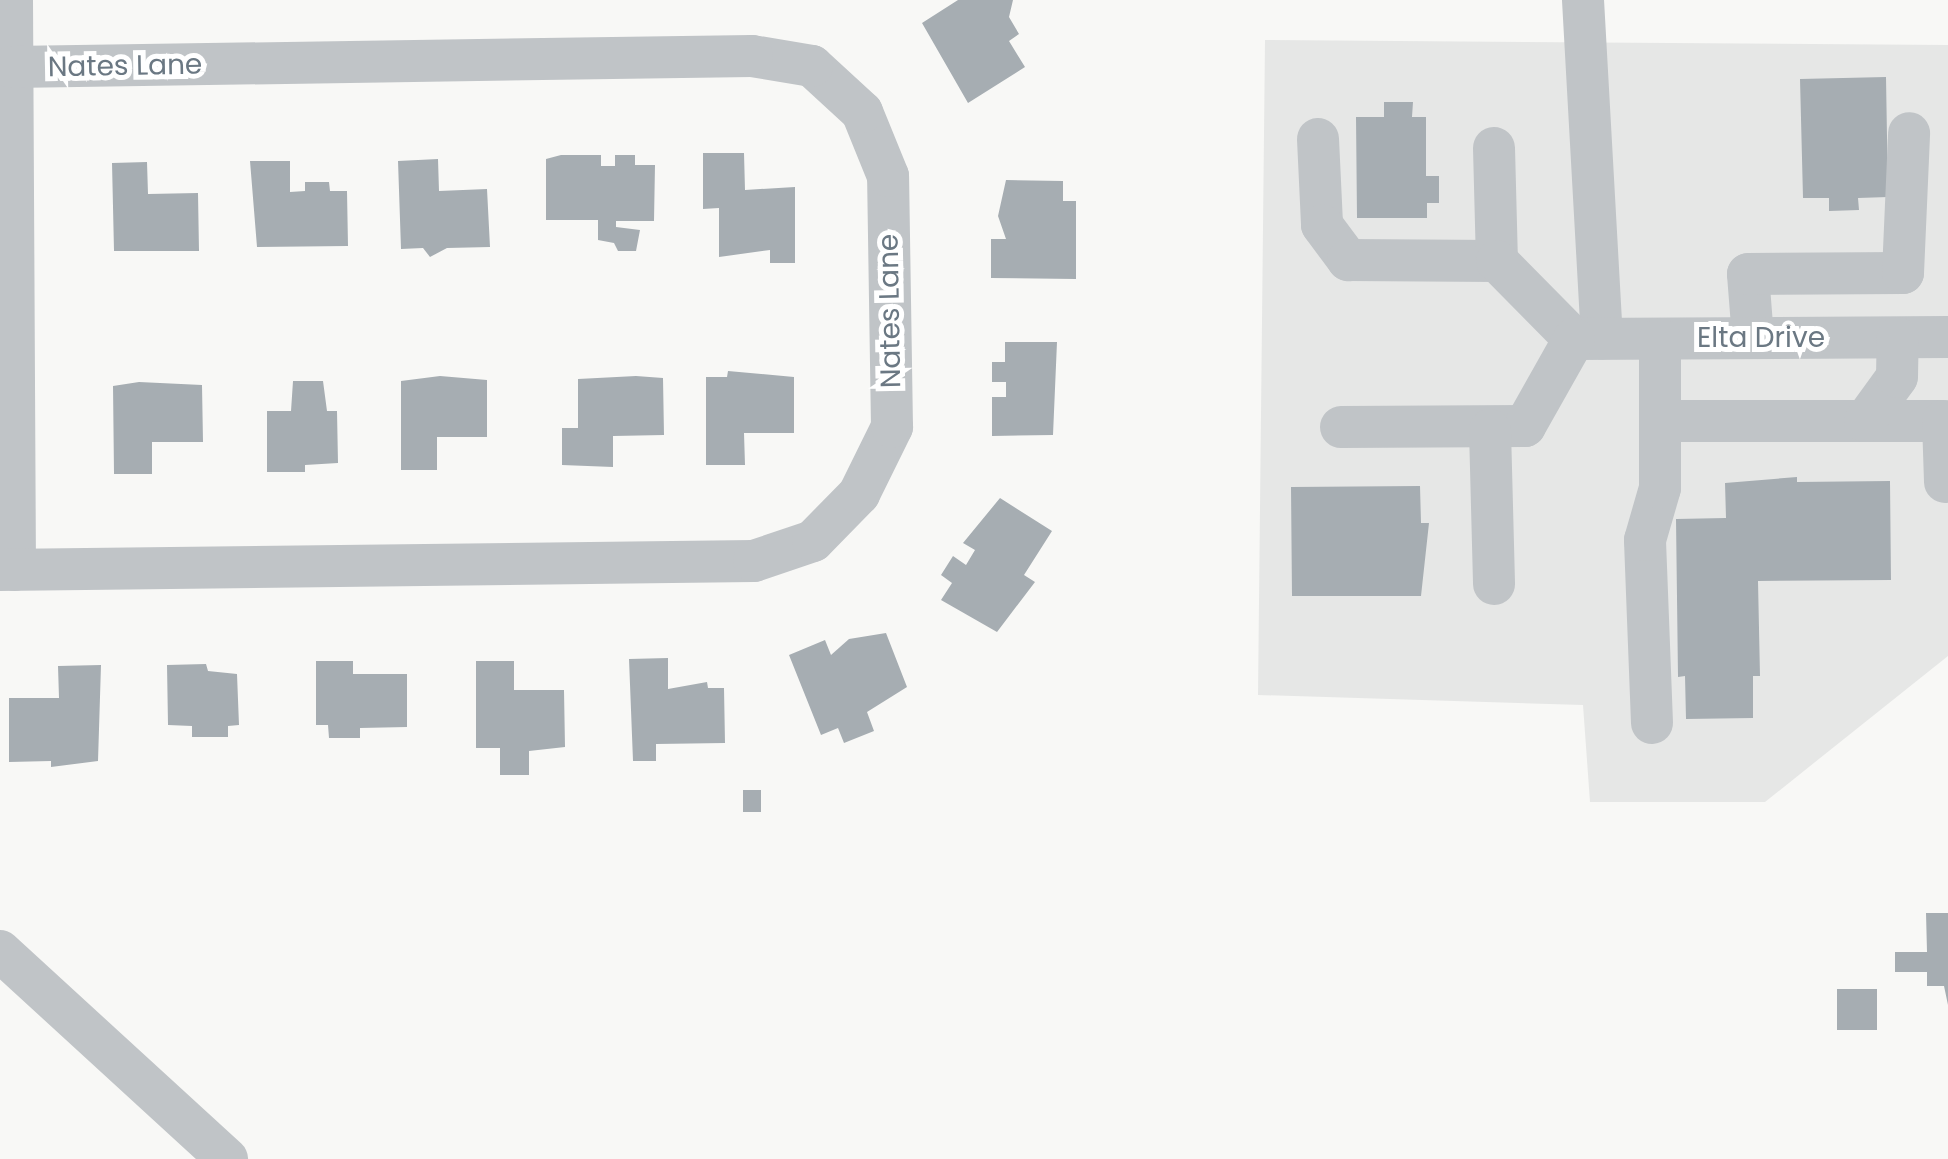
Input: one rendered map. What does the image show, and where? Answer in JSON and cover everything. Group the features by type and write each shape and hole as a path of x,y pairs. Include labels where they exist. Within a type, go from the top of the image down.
{"street":[{"path":"8,570 12,0"},
{"path":"1340,427 1490,430 1525,426 1588,339 1583,0"},
{"name":"Nates Lane","path":"8,570 754,561 812,542 858,494 892,427 888,176 862,112 812,66 752,56 12,67"},
{"path":"1754,338 1748,274 1903,274 1909,133"},
{"path":"1318,140 1322,225 1348,260 1497,262 1588,339"},
{"path":"1494,148 1497,262"},
{"path":"1652,723 1645,540 1660,488 1660,338"},
{"path":"1865,421 1897,376 1898,338"},
{"name":"Elta Drive","path":"1588,339 1948,338"},
{"path":"1660,422 1943,421 1946,482"},
{"path":"1490,430 1494,584"},
{"path":"0,951 227,1159"}],"shaded area":[{"path":"1265,40 1948,45 1948,656 1765,802 1590,802 1583,705 1258,695"}],"building":[{"path":"958,0 1013,0 1009,17 1019,34 1009,41 1025,67 968,103 922,23"},
{"path":"1886,77 1888,197 1858,198 1859,210 1829,211 1829,198 1803,198 1800,79"},
{"path":"1384,102 1413,102 1412,117 1426,117 1426,176 1439,176 1439,203 1427,203 1427,218 1357,218 1356,117 1384,117"},
{"path":"703,153 744,153 745,190 795,187 795,263 770,263 770,250 719,257 719,208 703,209"},
{"path":"601,155 601,166 615,166 615,155 635,155 635,165 655,165 654,221 616,221 616,227 640,230 636,251 618,251 614,243 598,240 598,220 546,220 546,159"},
{"path":"438,159 439,191 487,189 490,247 447,248 430,257 423,248 401,249 398,161"},
{"path":"250,161 290,161 290,192 305,191 305,182 329,182 330,191 347,191 348,246 257,247"},
{"path":"147,162 148,194 198,193 199,251 114,251 112,163"},
{"path":"1006,180 1063,181 1063,201 1076,201 1076,279 991,278 991,239 1006,239 998,216"},
{"path":"1005,342 1057,342 1053,435 992,436 992,397 1006,397 1006,382 992,382 992,362 1005,362"},
{"path":"728,371 794,377 794,433 744,433 745,465 706,465 706,377 727,377"},
{"path":"440,376 487,380 487,437 437,437 437,470 401,470 401,381"},
{"path":"663,378 664,435 613,436 613,467 562,465 562,428 578,428 578,379"},
{"path":"293,381 323,381 327,411 337,411 338,463 305,465 305,472 267,472 267,411 291,411"},
{"path":"139,382 202,385 203,442 152,442 152,474 114,474 113,386"},
{"path":"1797,477 1797,482 1890,481 1891,580 1758,581 1760,676 1753,676 1753,718 1686,719 1685,676 1678,677 1676,519 1726,518 1725,483"},
{"path":"1420,486 1421,523 1429,523 1421,596 1292,596 1291,487"},
{"path":"1000,498 1052,531 1024,575 1035,582 997,632 941,600 952,583 941,575 953,556 966,565 975,550 963,543"},
{"path":"886,633 907,687 867,712 874,731 844,743 838,728 821,735 789,655 825,640 831,655 849,639"},
{"path":"668,658 668,689 707,682 708,688 724,688 725,743 656,744 656,761 633,761 629,659"},
{"path":"316,661 353,661 353,674 407,674 407,727 360,728 360,738 329,738 328,725 316,725"},
{"path":"476,661 514,661 514,690 564,690 565,747 529,751 529,775 500,775 500,748 476,748"},
{"path":"206,664 208,671 237,674 239,725 228,726 228,737 192,737 192,726 168,725 167,665"},
{"path":"101,665 98,761 51,767 51,761 9,762 9,698 59,698 58,666"},
{"path":"743,790 761,790 761,812 743,812"},
{"path":"1926,913 1948,913 1948,1005 1944,986 1927,986 1927,972 1895,972 1895,952 1927,952"},
{"path":"1837,989 1877,989 1877,1030 1837,1030"}]}
